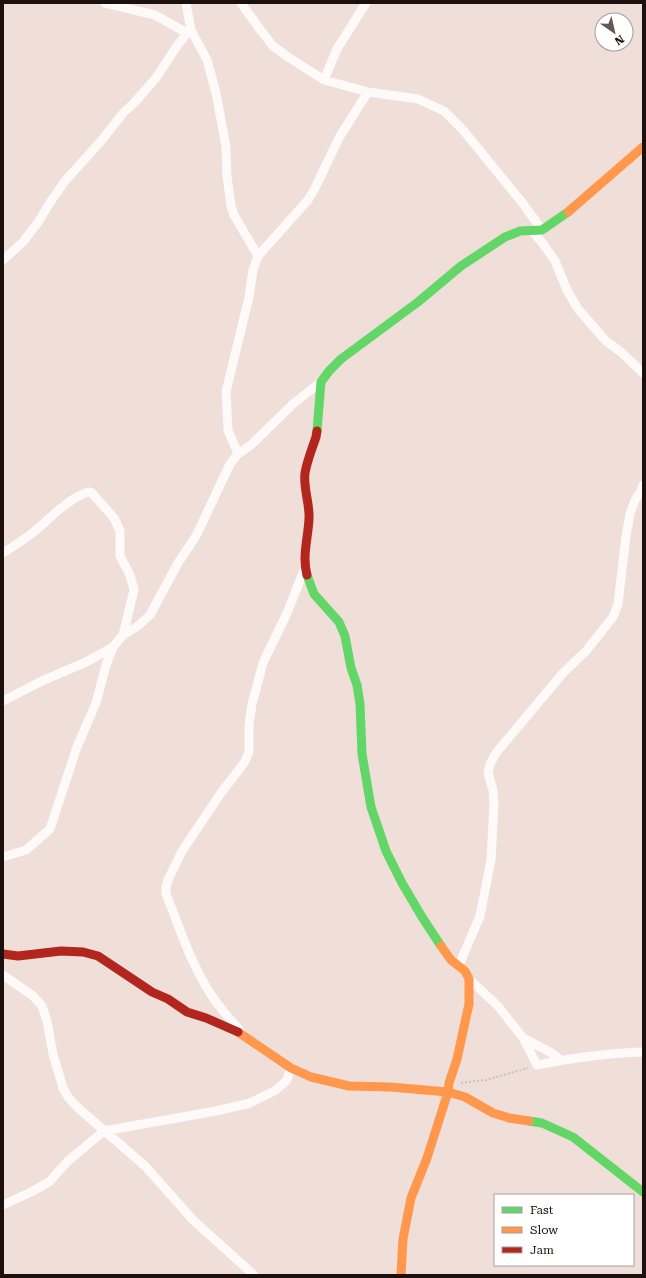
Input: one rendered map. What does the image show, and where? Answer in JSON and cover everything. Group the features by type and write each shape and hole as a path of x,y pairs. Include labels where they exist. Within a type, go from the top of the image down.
{"street":[{"path":"106,3 155,15 189,31"},
{"path":"186,3 189,31 207,60 216,93 226,147 227,176 231,206 234,215 258,256"},
{"path":"241,3 274,46 288,57 324,80 368,92 418,99 444,111 463,130 521,200 542,230"},
{"path":"324,80 337,49 366,3"},
{"path":"3,260 23,242 40,221 64,181 101,141 124,112 156,78 189,31"},
{"path":"238,454 228,430 226,392 249,297 253,270 258,256 308,200 340,136 368,92"},
{"path":"3,857 26,850 50,829 77,747 96,702 106,665 113,647 123,635 150,615 178,563 196,536 230,464 238,454 251,444 293,404 321,382 341,359 418,302 461,266 505,237 520,231 542,230 567,213 643,147"},
{"path":"532,231 544,244 555,261 567,290 578,309 606,341 621,352 643,374"},
{"path":"321,382 316,437 305,473 305,488 309,518 305,568 308,581 314,594 339,622 345,636 360,704 362,754 371,807 386,851 402,883 422,917 452,960 465,971 469,978 498,1006 523,1038 537,1065 561,1060 617,1053 643,1052"},
{"path":"459,966 480,916 491,860 494,804 493,790 488,773 490,764 496,754 542,698 563,673 586,651 613,617 618,604 630,514 635,500 642,489"},
{"path":"3,553 34,532 53,515 81,494 91,492 114,518 120,531 120,556 125,563 133,584 134,590 123,635"},
{"path":"242,1034 217,1003 201,976 183,937 166,894 166,887 182,851 220,793 244,763 249,752 249,725 252,704 263,663 287,613 305,568"},
{"path":"3,701 42,681 86,662 113,647"},
{"path":"3,954 18,956 61,952 83,952 98,956 152,992 168,999 187,1012 206,1018 242,1034 292,1068 311,1077 349,1086 449,1087 494,1113 509,1118 542,1123 573,1137 643,1192"},
{"path":"3,975 33,996 42,1006 48,1021 53,1054 63,1088 68,1097 77,1107 145,1166 193,1220 254,1275"},
{"path":"401,1275 402,1239 411,1198 427,1158 457,1059 470,1004 469,978"},
{"path":"523,1038 550,1052 561,1060"},
{"path":"3,1205 49,1182 68,1161 104,1131 250,1103 276,1090 287,1080 292,1068"}],"path":[{"path":"449,1087 486,1080 537,1065"}],"traffic: fast":[{"path":"317,431 321,382 341,359 418,302 461,266 505,237 520,231 542,230 568,212"},
{"path":"307,575 314,594 339,622 345,636 360,704 362,754 371,807 386,851 402,883 441,946"},
{"path":"529,1121 542,1123 573,1137 643,1192"}],"traffic: slow":[{"path":"568,212 643,147"},
{"path":"401,1275 403,1239 411,1198 427,1158 448,1092 469,1004 469,979 465,971 451,960 441,946"},
{"path":"238,1032 291,1068 311,1077 349,1086 390,1087 448,1092 465,1097 493,1113 509,1118 529,1121"}],"traffic: jam":[{"path":"307,575 305,554 309,513 305,473 317,431"},
{"path":"3,954 18,956 61,951 83,952 98,956 152,992 168,999 187,1012 206,1018 238,1032"}]}
